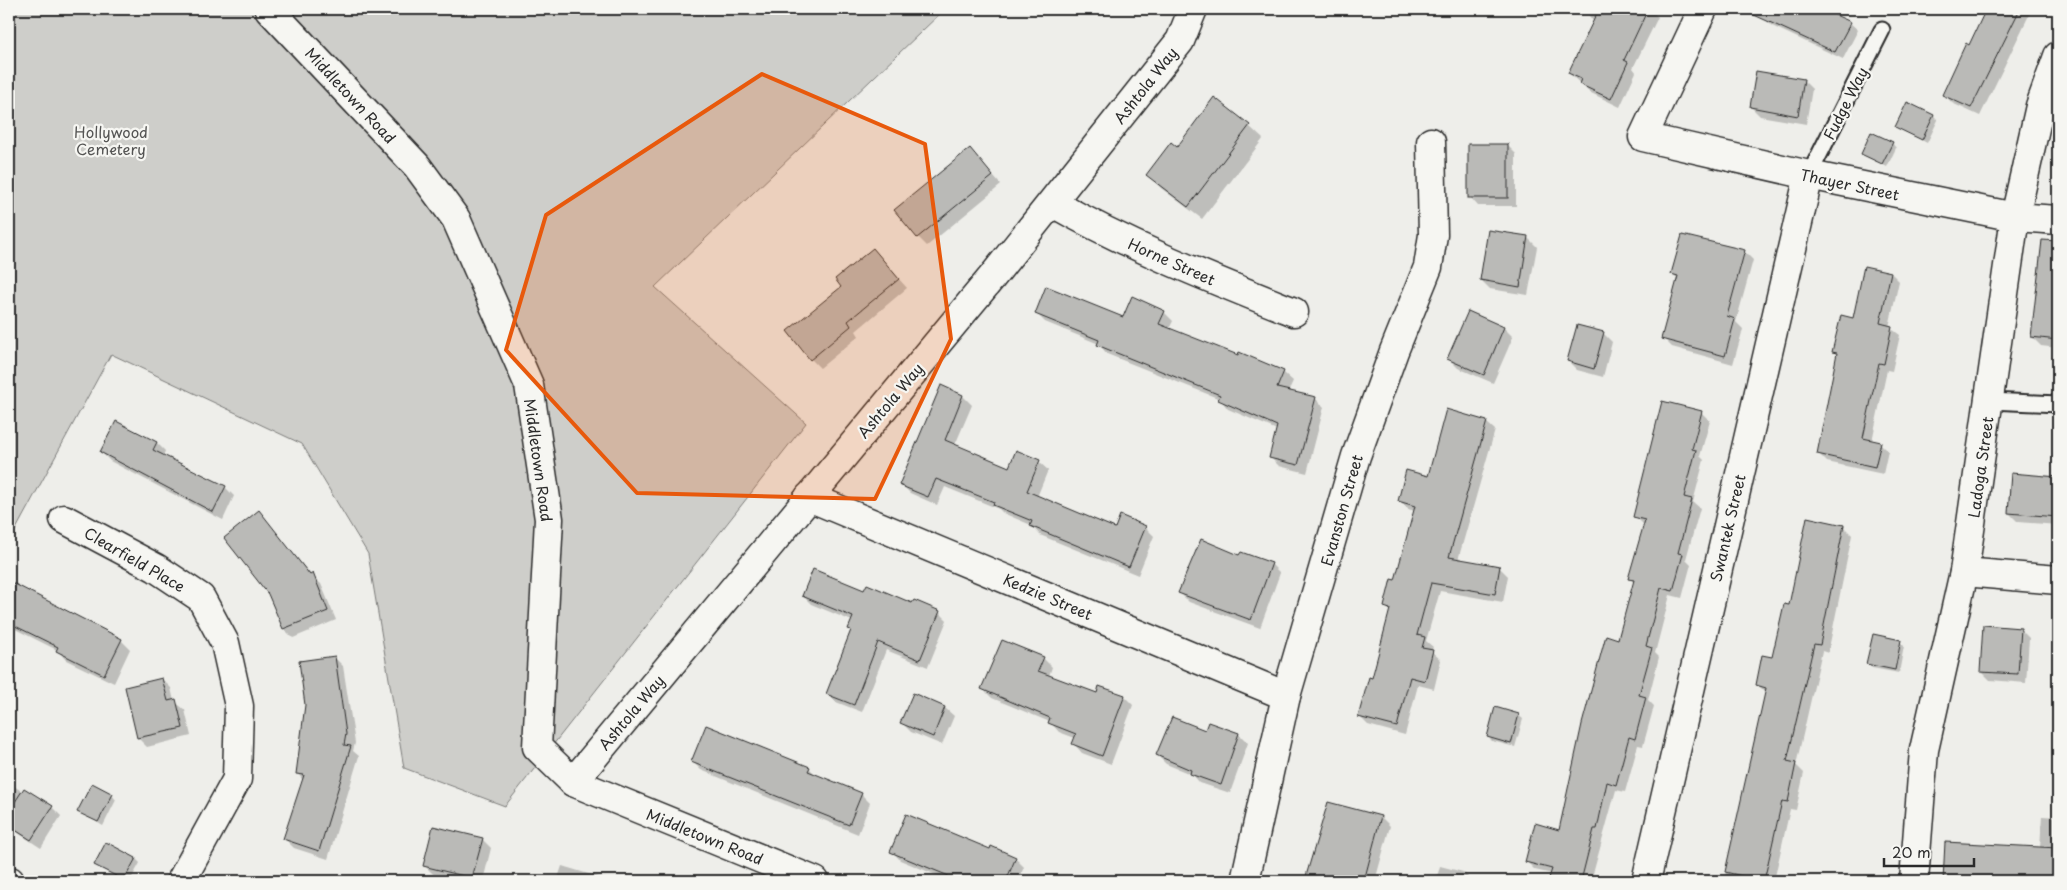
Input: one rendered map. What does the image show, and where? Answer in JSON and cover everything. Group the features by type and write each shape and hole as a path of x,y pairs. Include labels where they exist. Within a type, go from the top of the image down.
{"street":[{"name":"Middletown Road","path":"268,9 416,166 456,219 529,385 549,519 537,747 574,782 815,881"},
{"name":"Ashtola Way","path":"574,782 1053,203 1180,40 1193,9"},
{"name":"Thayer Street","path":"1702,9 1643,137 1808,176 2015,217 2058,220"},
{"name":"Ladoga Street","path":"1914,881 1924,750 1964,572 2015,217 2040,106 2058,56"},
{"name":"Evanston Street","path":"1244,881 1286,696 1356,456 1394,351 1428,267 1433,235 1431,142"},
{"name":"Swantek Street","path":"1646,881 1808,176"},
{"name":"Horne Street","path":"1053,203 1090,224 1177,265 1294,312"},
{"name":"Kedzie Street","path":"809,497 1286,696"},
{"name":"Clearfield Place","path":"64,519 156,568 201,598 225,643 239,706 237,779 181,881"},
{"path":"1964,572 2058,580"}],"lane":[{"name":"Fudge Way","path":"1808,176 1882,30"},
{"path":"1989,401 2058,404"}],"highlighted area":[{"path":"762,74 925,144 951,339 875,499 637,493 506,350 546,215"}],"green space":[{"name":"Hollywood Cemetery","path":"9,9 945,9 655,287 806,423 505,806 404,768 368,554 302,444 111,354 9,542"}],"building":[{"path":"1599,9 1648,9 1624,60 1628,62 1611,99 1579,84 1581,79 1568,73"},
{"path":"1741,9 1822,9 1851,22 1835,52"},
{"path":"1986,9 2020,9 1971,108 1942,95 1966,43 1969,45"},
{"path":"1756,71 1804,79 1798,116 1750,107"},
{"path":"1214,97 1250,125 1188,207 1146,175 1171,142 1177,147"},
{"path":"1907,102 1934,115 1922,140 1895,127"},
{"path":"1871,132 1893,142 1882,164 1861,154"},
{"path":"1468,144 1508,144 1508,198 1468,198"},
{"path":"970,148 993,176 917,238 894,210"},
{"path":"1488,230 1528,236 1520,287 1480,280"},
{"path":"1682,235 1745,250 1727,316 1735,319 1725,356 1661,339 1678,276 1671,274"},
{"path":"2042,240 2058,241 2058,340 2031,337"},
{"path":"873,248 899,279 848,321 851,326 810,360 787,331 841,287 835,279"},
{"path":"1864,266 1891,272 1880,323 1892,326 1884,364 1879,363 1863,438 1881,442 1875,467 1817,454 1837,353 1832,352 1841,315 1853,318"},
{"path":"1046,286 1123,317 1132,296 1165,311 1159,324 1238,355 1239,352 1284,371 1277,388 1316,397 1298,465 1269,458 1277,426 1218,400 1220,395 1097,345 1099,340 1035,314"},
{"path":"1468,311 1504,327 1484,375 1447,359"},
{"path":"1577,325 1604,332 1594,369 1567,361"},
{"path":"941,385 963,395 945,440 1009,467 1016,450 1040,460 1027,491 1115,528 1120,515 1146,526 1129,567 1030,526 1032,521 993,505 994,502 936,479 928,497 899,485"},
{"path":"1662,401 1702,411 1692,449 1696,450 1684,497 1692,499 1678,553 1683,554 1673,591 1661,588 1646,646 1652,648 1639,695 1646,697 1635,739 1629,737 1616,785 1607,782 1597,829 1594,829 1581,881 1548,881 1552,869 1525,862 1535,823 1559,830 1582,724 1606,635 1618,639 1634,580 1628,579 1645,520 1633,517"},
{"path":"1446,409 1487,421 1449,557 1500,566 1495,594 1431,583 1417,635 1425,637 1422,648 1433,650 1425,681 1410,677 1397,727 1358,717 1369,677 1372,678 1390,609 1384,607 1391,579 1395,580 1415,506 1398,501 1406,470 1428,476"},
{"path":"116,421 157,442 153,450 226,486 213,512 100,452"},
{"path":"2011,473 2058,477 2058,517 2008,513"},
{"path":"259,510 310,575 313,573 328,611 283,629 268,594 224,538"},
{"path":"1807,517 1844,525 1820,645 1814,644 1787,761 1796,763 1788,802 1782,801 1764,881 1725,872 1766,688 1756,685 1762,655 1772,657 1784,604 1789,605"},
{"path":"1201,539 1239,555 1241,552 1272,563 1251,620 1178,593"},
{"path":"813,569 864,590 867,584 912,603 914,600 940,611 920,660 878,642 854,705 826,694 851,630 848,629 853,617 802,596"},
{"path":"9,581 122,639 104,675 56,651 58,647 9,623"},
{"path":"1983,625 2021,628 2018,674 1980,672"},
{"path":"1873,634 1901,640 1895,670 1866,664"},
{"path":"1002,640 1044,657 1038,671 1097,693 1099,686 1125,695 1102,756 1072,744 1076,734 1048,723 1050,718 981,689"},
{"path":"335,656 346,734 344,745 351,746 319,851 283,839 304,775 296,774 305,705 299,661"},
{"path":"162,678 168,701 176,699 183,728 137,738 125,687"},
{"path":"913,693 945,707 933,737 900,723"},
{"path":"1495,707 1519,714 1511,744 1487,737"},
{"path":"1172,717 1205,730 1208,722 1239,733 1221,785 1190,774 1191,770 1156,755"},
{"path":"706,725 810,767 808,771 862,793 849,825 691,762"},
{"path":"92,783 113,794 98,822 77,812"},
{"path":"24,788 53,806 31,840 9,826 9,811"},
{"path":"1328,802 1381,816 1364,881 1328,881 1306,876"},
{"path":"906,814 990,849 991,846 1016,857 1006,881 961,881 890,852"},
{"path":"433,826 483,838 472,878 423,866"},
{"path":"106,842 136,858 124,880 94,865"},
{"path":"1945,842 2058,848 2058,881 1943,881"}]}
